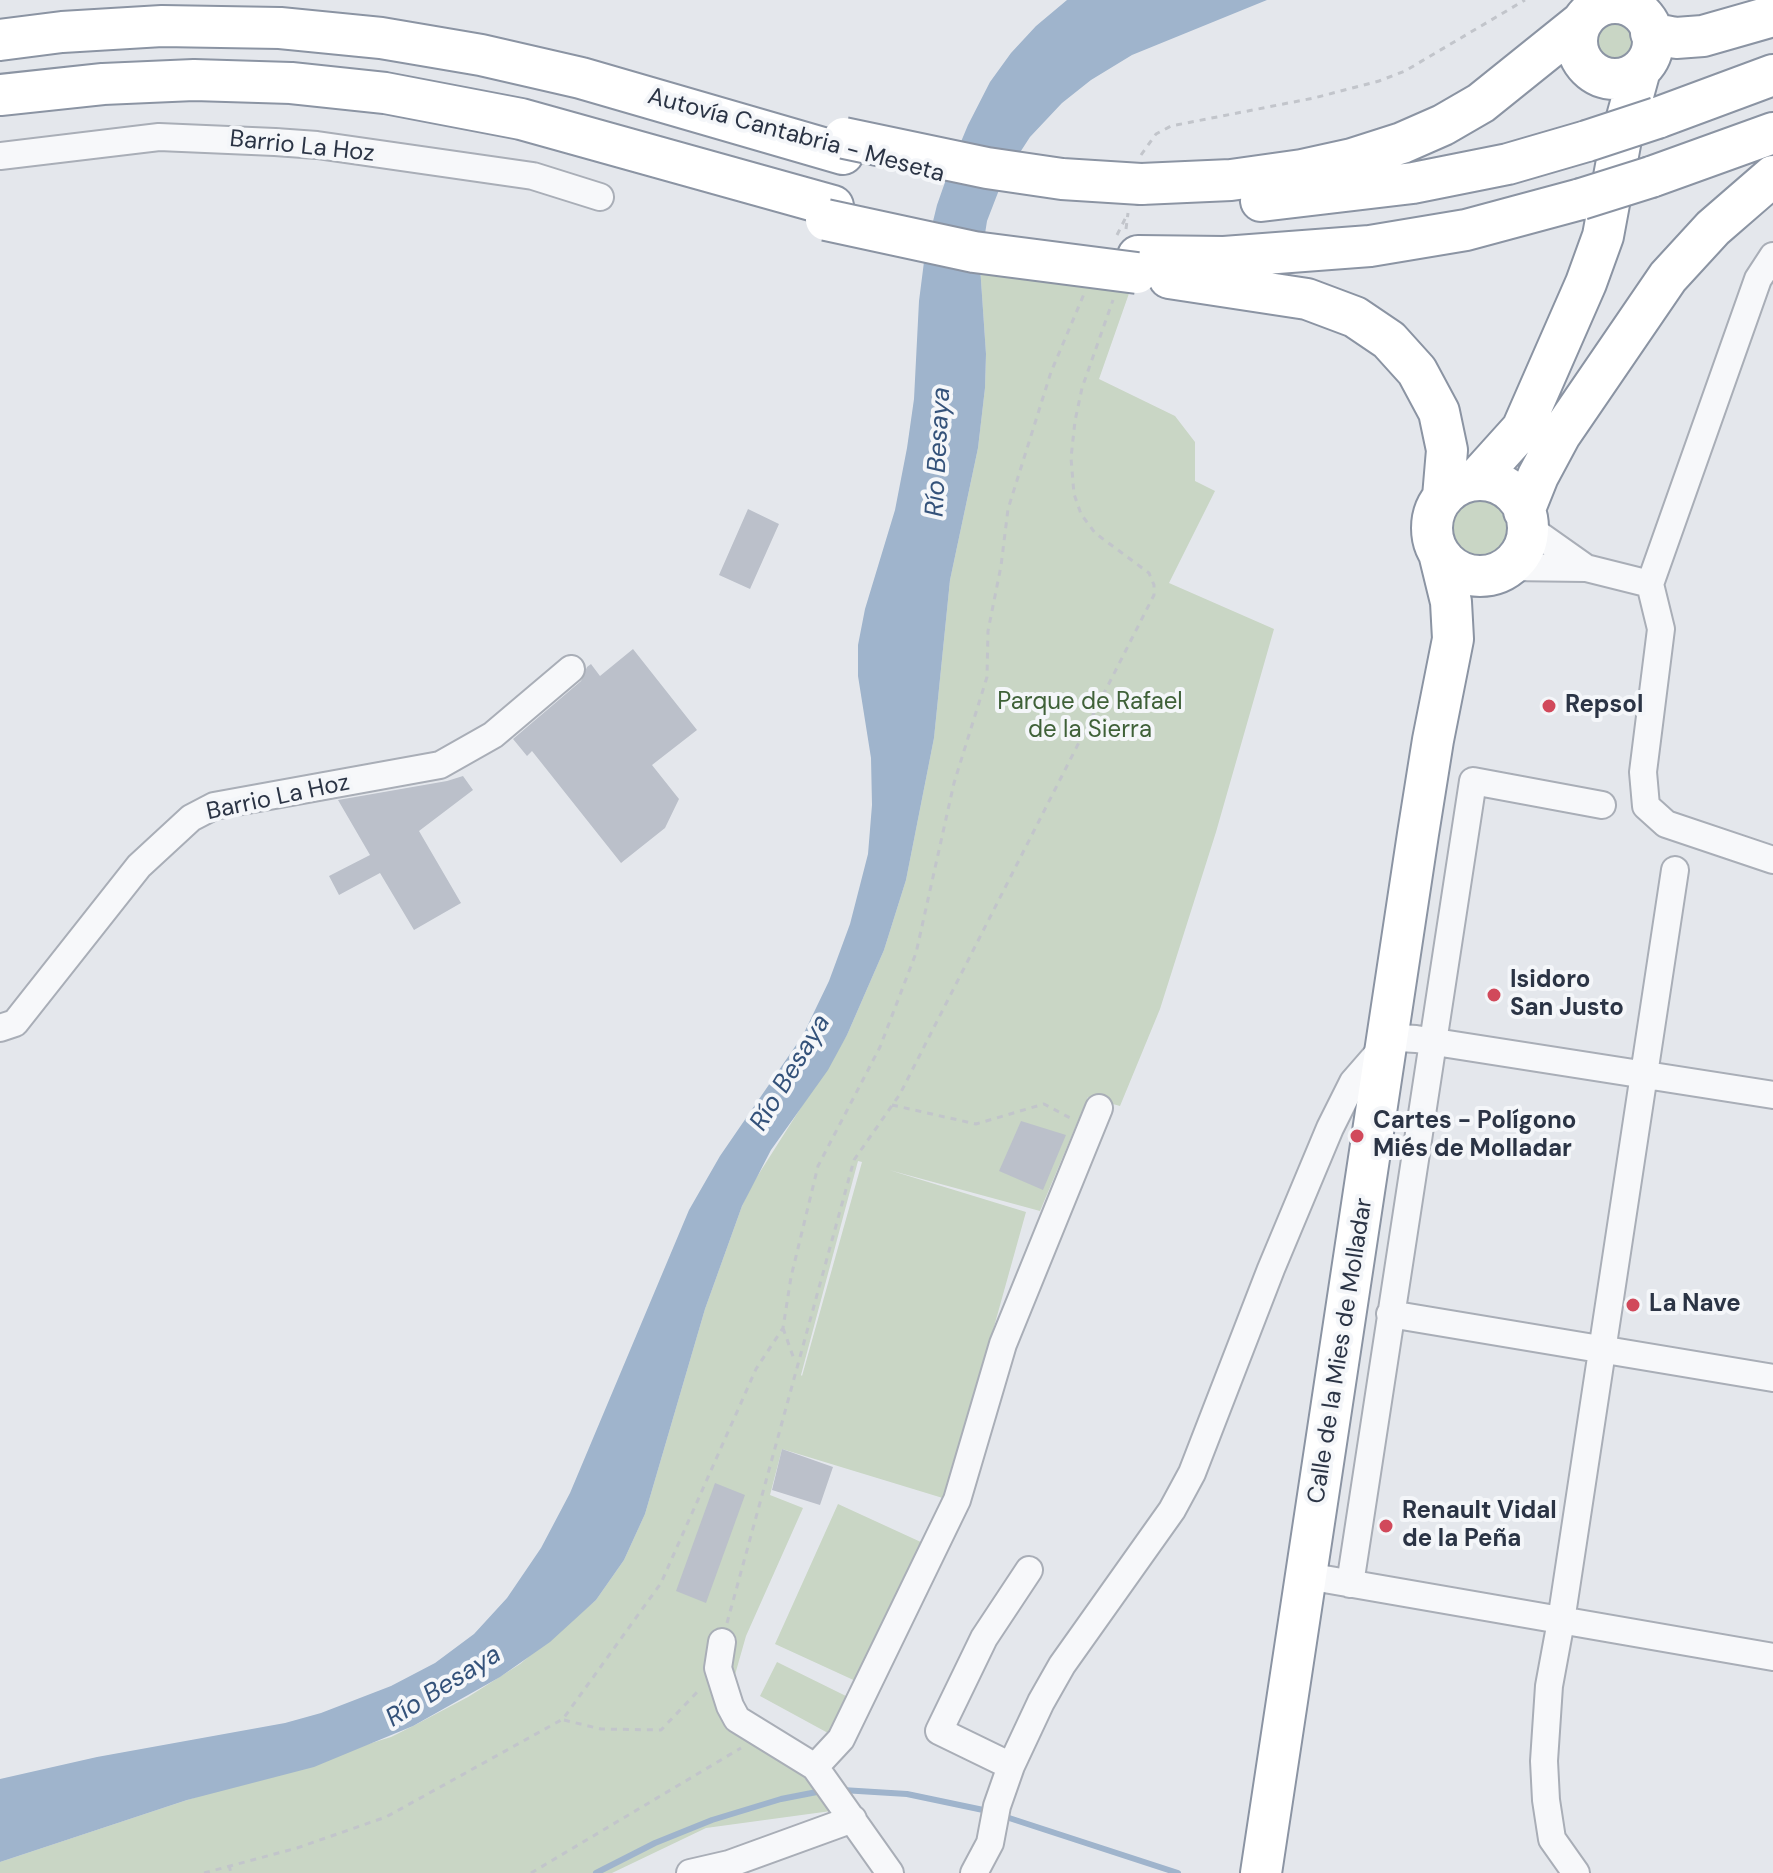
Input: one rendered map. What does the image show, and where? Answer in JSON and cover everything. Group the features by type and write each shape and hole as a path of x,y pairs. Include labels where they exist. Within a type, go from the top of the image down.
{"highway":[{"path":"1604,140 1613,105 1596,75 1586,67 1577,44 1578,32 1623,20 1676,38 1703,36 1773,16"},
{"path":"1136,191 1287,173 1352,159 1402,143 1443,125 1623,20"},
{"path":"1596,75 1619,79 1623,20"},
{"path":"1522,429 1434,514 1432,534 1439,553 1453,567 1472,575 1492,574 1504,569 1523,550 1524,513 1519,454 1522,429 1569,326 1603,236 1604,140 1623,20"},
{"name":"Autovía Cantabria - Meseta","path":"0,40 62,32 162,26 267,27 331,32 431,45 581,78 980,183 1028,191 1136,191 1267,201 1365,191 1476,171 1604,140 1773,75"},
{"path":"0,95 139,82 243,81 385,93 521,119 830,213 1126,259 1307,299 1341,311 1377,331 1417,371 1439,412 1447,450 1460,488"},
{"path":"1126,259 1249,256 1370,246 1466,230 1651,177 1773,133"},
{"path":"1524,513 1538,476 1560,435 1668,277 1731,211 1773,176"},
{"path":"1460,488 1486,480 1506,488 1524,513"},
{"name":"Calle de la Mies de Molladar","path":"1261,1873 1430,755 1453,639 1451,602 1439,553"},
{"name":"Calle de la Mies de Molladar","path":"1453,639 1471,610 1504,569"}],"street":[{"name":"Barrio La Hoz","path":"0,156 159,137 275,142 317,145 533,176 600,197"},
{"path":"1773,256 1758,279 1650,584 1661,629 1643,772 1646,806 1666,824 1773,860"},
{"path":"1524,513 1586,568"},
{"path":"1504,569 1586,568 1650,584"},
{"name":"Barrio La Hoz","path":"0,1028 15,1023 139,866 191,818 214,806 440,765 493,735 571,669"},
{"path":"1350,1584 1473,781 1602,805"},
{"path":"1576,1873 1552,1839 1546,1800 1544,1761 1549,1686 1675,870"},
{"path":"974,1873 990,1843 997,1806 1028,1727 1062,1665 1172,1510 1192,1473 1271,1269 1330,1128 1353,1082 1387,1043 1399,1038 1432,1041 1773,1095"},
{"path":"818,1771 841,1739 957,1500 1003,1344 1095,1118"},
{"path":"1390,1314 1773,1378"},
{"path":"1011,1766 939,1731 984,1638 1029,1570"},
{"path":"1307,1576 1773,1657"},
{"path":"722,1642 718,1668 737,1719 818,1771 890,1873"},
{"path":"690,1873 729,1864 846,1810"}],"path":[{"path":"722,1642 854,1160 892,1105 1154,595 1149,573 1095,533 1081,514 1074,494 1071,458 1082,388 1126,259 1136,191 1156,134 1171,126 1314,98 1405,71 1525,0"},
{"path":"1126,259 1136,191"},
{"path":"204,1873 297,1848 386,1817 563,1719 661,1583 747,1389 783,1328 791,1277 818,1166 880,1047 916,953 954,783 987,677 988,631 999,581 1008,509 1046,385 1088,287"},
{"path":"892,1105 976,1124 1044,1104 1095,1118"},
{"path":"783,1328 796,1365"},
{"path":"563,1719 601,1729 661,1730 701,1687 724,1690"},
{"path":"531,1873 763,1735"},
{"path":"229,1865 231,1873"}],"green space":[{"path":"1614,19 1629,25 1635,40 1629,55 1614,61 1599,55 1593,40 1599,25"},
{"name":"Parque de Rafael de la Sierra","path":"980,266 1133,282 1099,379 1175,416 1195,442 1195,481 1215,491 1169,583 1274,629 1216,832 1160,1009 1120,1106 1088,1097 1040,1211 889,1170 1026,1212 946,1499 782,1449 770,1495 803,1508 746,1636 723,1717 811,1778 831,1811 706,1828 612,1873 0,1873 0,1862 391,1737 413,1726 468,1697 520,1664 596,1600 624,1560 645,1514 705,1309 742,1206 753,1183 847,1035 884,950 906,880 934,738 950,580 978,448 986,354","holes":["858,1161 862,1162 802,1376"]},
{"path":"1483,496 1506,506 1516,529 1506,552 1483,562 1460,552 1450,529 1460,506"},
{"path":"838,1504 923,1543 860,1683 775,1644"},
{"path":"777,1662 848,1697 828,1733 760,1696"}],"water":[{"name":"Río Besaya","path":"1067,0 1267,0 1132,55 1091,80 1062,103 1030,137 1004,177 987,221 980,266 986,354 978,448 950,580 934,738 906,880 884,950 847,1035 828,1070 771,1150 742,1206 705,1309 645,1514 624,1560 596,1600 550,1642 500,1677 413,1726 314,1767 187,1800 0,1862 0,1779 97,1757 285,1723 321,1713 391,1686 435,1663 474,1634 507,1598 541,1548 570,1493 689,1210 720,1156 803,1035 829,981 850,924 868,854 872,805 871,758 858,676 858,645 865,609 895,510 907,448 914,399 919,301 925,254 950,168 990,82 1036,26"}],"building":[{"path":"748,509 779,524 750,589 719,575"},
{"path":"633,649 697,730 652,765 679,799 665,828 621,863 532,751 527,756 513,739 581,681 591,664 600,676"},
{"path":"463,776 473,790 419,831 461,903 414,930 380,873 339,895 329,876 370,855 338,800"},
{"path":"1021,1121 1066,1135 1043,1190 999,1171"},
{"path":"782,1449 833,1467 820,1505 772,1490"},
{"path":"715,1483 745,1495 706,1603 676,1591"}],"waterway":[{"path":"842,1790 907,1794 988,1811"},
{"path":"596,1873 655,1843 712,1820 781,1799 822,1791"},
{"path":"1003,1816 1178,1873"}],"place":[{"name":"Repsol","path":"1549,706"},
{"name":"Isidoro San Justo","path":"1494,995"},
{"name":"Cartes - Polígono Miés de Molladar","path":"1357,1136"},
{"name":"La Nave","path":"1633,1305"},
{"name":"Renault Vidal de la Peña","path":"1386,1526"}]}
